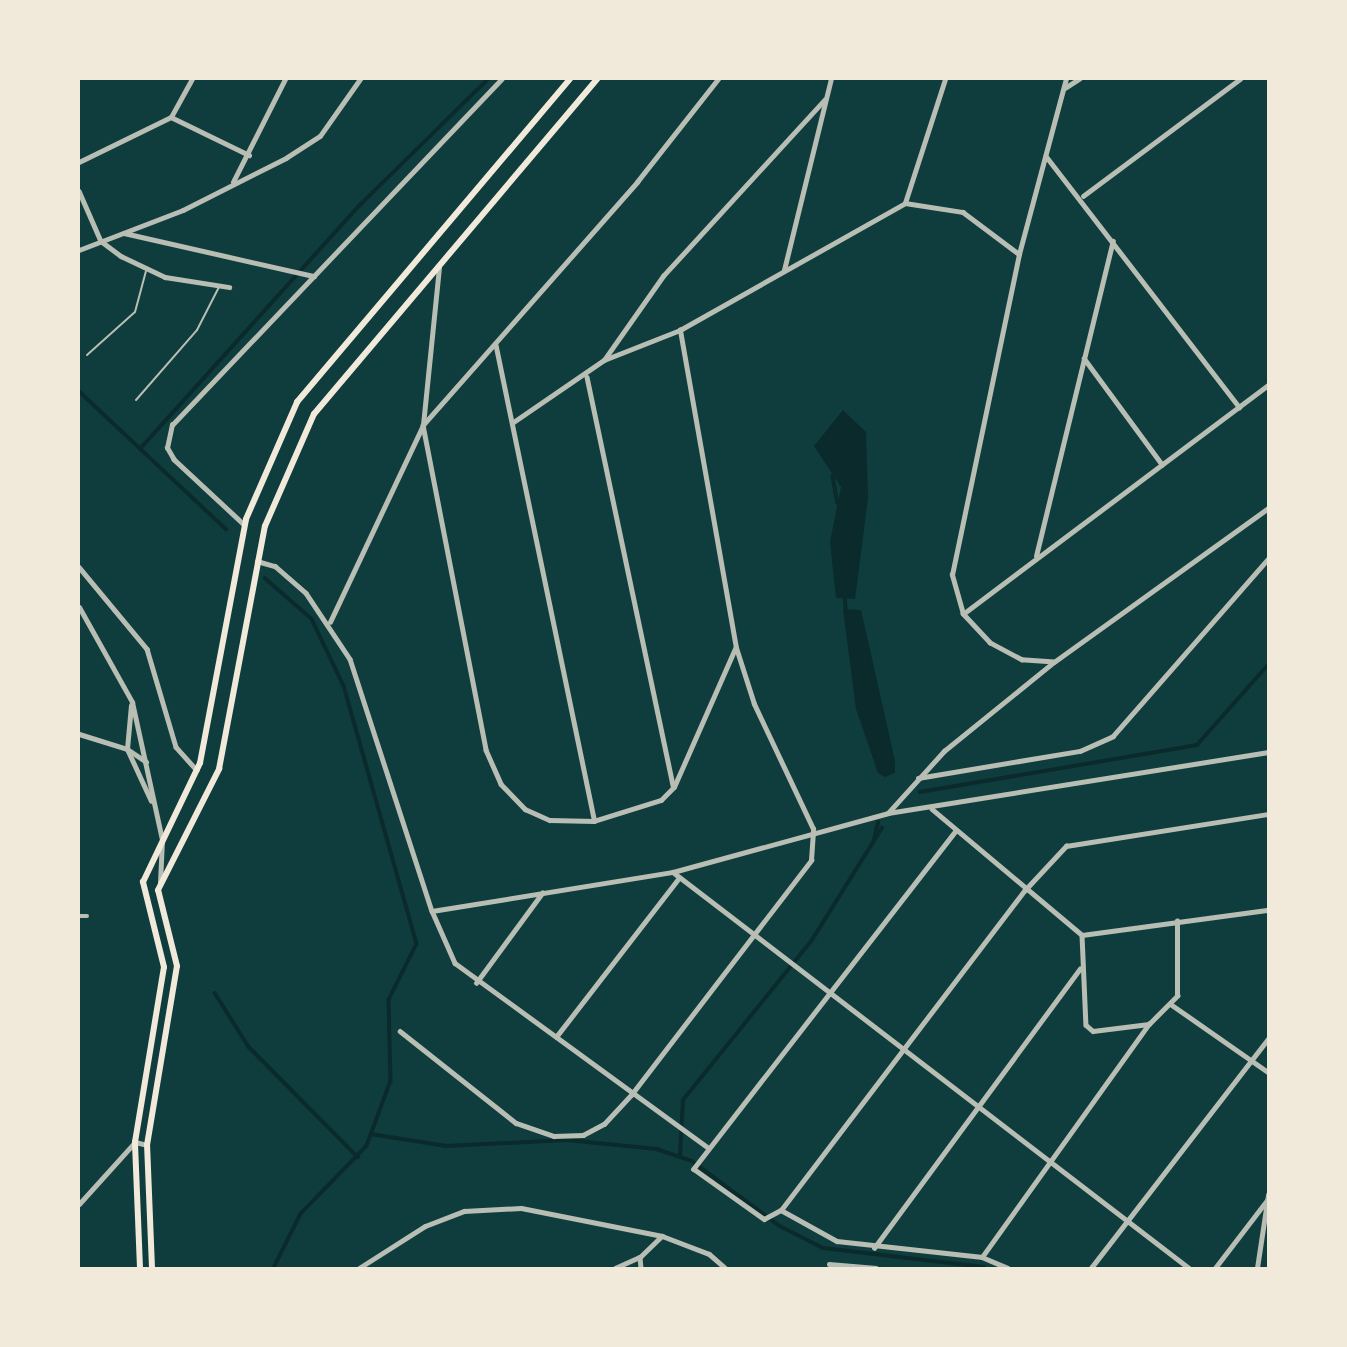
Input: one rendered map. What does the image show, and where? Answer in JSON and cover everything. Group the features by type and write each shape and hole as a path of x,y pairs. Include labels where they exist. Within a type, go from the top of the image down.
{"main road":[{"path":"140,1268 135,1142 163,976 143,891 162,836 197,771 244,525 297,401 570,79"},
{"path":"152,1268 147,1145 177,966 159,908 160,883 219,769 256,561 307,423 597,79"}],"street":[{"path":"79,162 171,117 192,79"},
{"path":"230,185 249,155 285,79"},
{"path":"79,250 124,233 230,185 320,136 360,79"},
{"path":"244,525 174,460 168,436 202,391 502,79"},
{"path":"329,623 423,425 496,345 718,79"},
{"path":"784,271 831,79"},
{"path":"905,203 945,79"},
{"path":"1054,662 1003,654 962,614 951,575 1019,254 1066,79"},
{"path":"1064,89 1079,79"},
{"path":"1083,196 1240,79"},
{"path":"512,423 587,376 604,360 663,276 824,100"},
{"path":"171,117 249,155"},
{"path":"1046,156 1083,196 1113,241 1239,407"},
{"path":"79,191 101,241 146,271 229,287"},
{"path":"604,360 680,330 905,203 963,212 1019,254"},
{"path":"124,233 314,276"},
{"path":"1036,556 1113,241"},
{"path":"439,265 423,425 486,750 501,784 524,809 550,820 594,821 641,811 674,787 736,648"},
{"path":"400,1031 470,1093 516,1123 554,1136 583,1135 604,1124 631,1095 758,935 811,860 813,829 754,704 736,648 680,330"},
{"path":"496,345 594,821"},
{"path":"1084,358 1163,464"},
{"path":"587,376 674,787"},
{"path":"962,614 1268,385"},
{"path":"888,813 916,778 1054,662 1268,508"},
{"path":"916,778 1080,751 1113,736 1268,559"},
{"path":"256,561 285,573 329,623 358,676 432,911 455,963 476,983 556,1037 631,1095 706,1146"},
{"path":"79,567 147,649 176,747 197,771"},
{"path":"79,607 132,702 162,836 160,883"},
{"path":"132,702 127,749 153,804"},
{"path":"79,734 127,749 148,766"},
{"path":"432,911 673,872 813,829 888,813 1268,751"},
{"path":"931,808 1024,891 1082,935 1268,910"},
{"path":"956,831 706,1146 694,1169 767,1220 779,1212 901,1048 1024,891 1066,846 1082,841 1268,814"},
{"path":"673,872 832,989 901,1048 1049,1166 1189,1268"},
{"path":"556,1037 679,878"},
{"path":"476,983 542,892"},
{"path":"79,916 87,916"},
{"path":"982,1257 1149,1024 1172,1005 1179,987 1177,921"},
{"path":"1082,935 1080,969 1089,1029 1149,1024"},
{"path":"874,1248 975,1107 1080,969"},
{"path":"1172,1005 1268,1072"},
{"path":"1091,1268 1268,1039"},
{"path":"79,1204 135,1142 147,1145"},
{"path":"1214,1268 1267,1199"},
{"path":"1257,1268 1267,1199"},
{"path":"359,1268 425,1226 464,1211 522,1208 662,1236 709,1254 725,1268"},
{"path":"779,1212 837,1241 874,1248 982,1257 1009,1268"},
{"path":"615,1268 640,1258 662,1236"},
{"path":"640,1258 641,1268"},
{"path":"829,1264 876,1268"}],"lane":[{"path":"88,355 135,312 146,271"},
{"path":"136,400 197,330 219,286"}],"water":[{"path":"843,410 866,432 868,498 855,599 836,598 830,542 841,487 814,446"},
{"path":"843,609 861,610 895,761 895,773 885,777 878,773 856,709"}],"waterway":[{"path":"140,449 360,205 488,79"},
{"path":"79,391 226,529"},
{"path":"833,476 838,503"},
{"path":"265,578 312,619 344,686 417,944 389,1000 391,1081 367,1146 301,1214 274,1268"},
{"path":"845,594 846,610"},
{"path":"920,792 1197,745 1268,665"},
{"path":"874,840 878,822"},
{"path":"680,1156 683,1100 812,940 882,828"},
{"path":"215,993 249,1047 358,1157"},
{"path":"371,1134 446,1146 567,1140 657,1149 692,1161 780,1226 823,1248 984,1267"}]}
